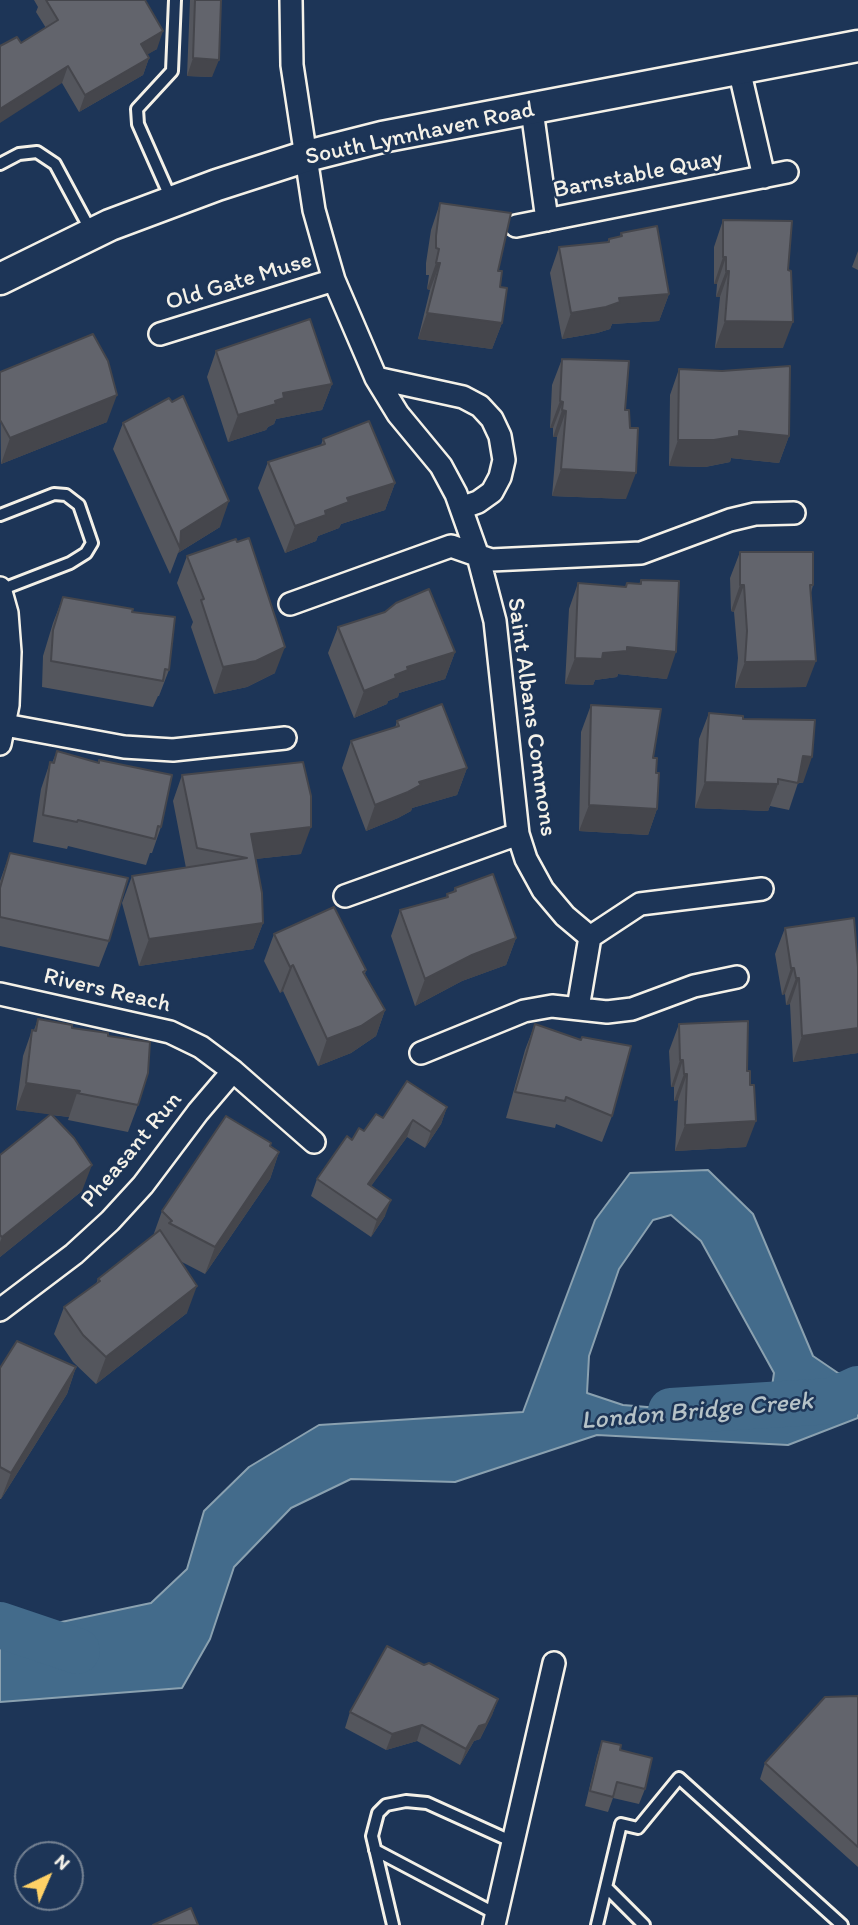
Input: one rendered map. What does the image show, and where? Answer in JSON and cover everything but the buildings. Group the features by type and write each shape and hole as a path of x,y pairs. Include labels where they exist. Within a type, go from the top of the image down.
{"street":[{"name":"Saint Albans Commons","path":"291,0 292,65 314,210 334,280 376,378 398,414 441,466 461,508 478,556 495,621 518,834 526,859 543,890 565,916 590,937"},
{"name":"South Lynnhaven Road","path":"0,279 93,233 307,156 382,137 858,46"},
{"name":"Barnstable Quay","path":"739,69 764,177"},
{"name":"Barnstable Quay","path":"532,110 547,220 788,172"},
{"path":"516,226 547,220"},
{"name":"Old Gate Muse","path":"160,334 334,280"},
{"path":"376,378 463,397 480,406 492,419 500,436 504,460 500,477 492,492 478,502 461,508"},
{"path":"290,604 451,546 464,548 491,560 641,553 730,520 755,514 794,513"},
{"path":"0,589 7,613 10,652 2,735 173,750 285,738"},
{"path":"345,896 518,834"},
{"path":"578,1008 590,937 640,904 762,889"},
{"path":"421,1053 524,1011 578,1008 607,1012 632,1009 694,986 737,977"},
{"name":"Rivers Reach","path":"0,994 170,1032 201,1047 233,1071 314,1142"},
{"name":"Pheasant Run","path":"0,1310 74,1254 110,1221 143,1185 233,1071"},
{"path":"495,1920 554,1663"}],"lane":[{"path":"173,202 138,124 137,109 172,71 175,0"},
{"path":"0,164 19,153 37,152 55,164 93,233"},
{"path":"0,514 54,494 66,495 79,505 92,543 86,553 70,563 0,589"},
{"path":"597,1925 621,1824 638,1828 679,1777 842,1925"},
{"path":"393,1925 372,1836 378,1813 387,1805 405,1801 427,1803 513,1842"},
{"path":"375,1850 495,1920"},
{"path":"606,1887 644,1925"}],"water":[{"path":"708,1170 753,1214 813,1356 838,1373 858,1373 858,1418 788,1445 597,1435 455,1482 351,1479 291,1508 234,1567 210,1639 182,1688 0,1702 0,1635 151,1603 187,1569 204,1511 249,1467 319,1425 523,1412 595,1220 630,1173","holes":["671,1215 701,1241 774,1373 771,1393 755,1406 671,1409 623,1405 587,1393 589,1356 619,1269 653,1220"]}],"waterway":[{"name":"London Bridge Creek","path":"671,1411 832,1401 858,1389"},
{"name":"London Bridge Creek","path":"0,1625 77,1651"}]}
